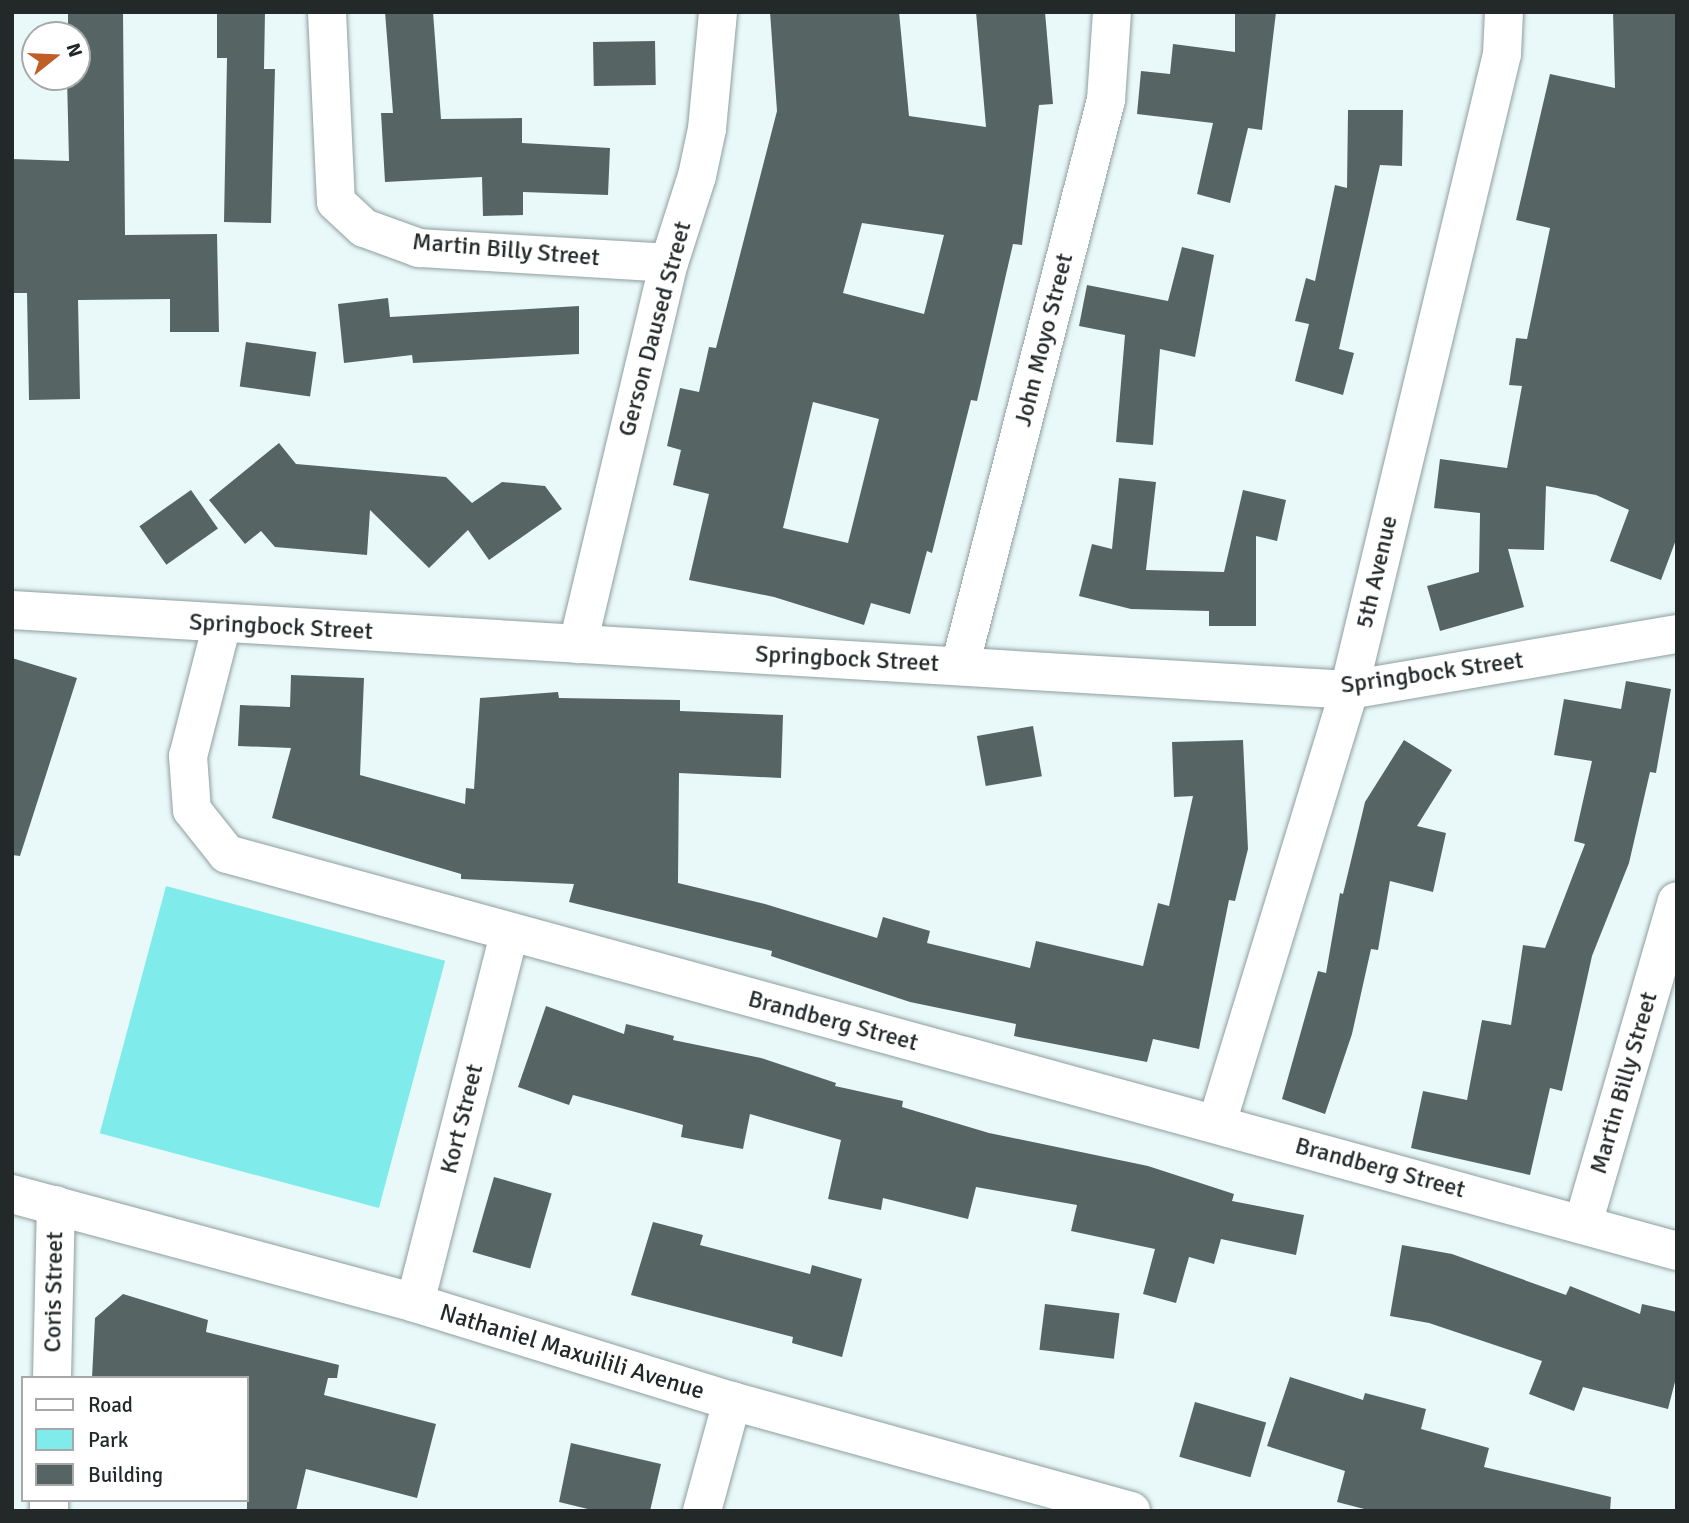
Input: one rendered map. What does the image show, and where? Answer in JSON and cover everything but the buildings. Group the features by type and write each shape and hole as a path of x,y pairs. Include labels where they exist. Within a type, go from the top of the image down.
{"street":[{"name":"Martin Billy Street","path":"327,12 336,202 364,228 419,248 669,263"},
{"name":"Gerson Daused Street","path":"578,644 669,263 697,176 707,129 718,12"},
{"name":"John Moyo Street","path":"960,666 1106,100 1112,12"},
{"name":"5th Avenue","path":"1217,1123 1349,690 1502,54 1504,12"},
{"name":"Springbock Street","path":"12,610 1349,690 1677,634"},
{"name":"Brandberg Street","path":"222,624 188,756 192,810 227,854 509,935 1217,1123 1677,1251"},
{"name":"Martin Billy Street","path":"1583,1224 1677,901"},
{"name":"Kort Street","path":"415,1303 509,935"},
{"name":"Nathaniel Maxuilili Avenue","path":"12,1194 415,1303 732,1401 1132,1511"},
{"name":"Coris Street","path":"52,1376 56,1205"},
{"path":"702,1511 732,1401"}],"green space":[{"path":"166,886 445,961 379,1208 100,1133"}]}
